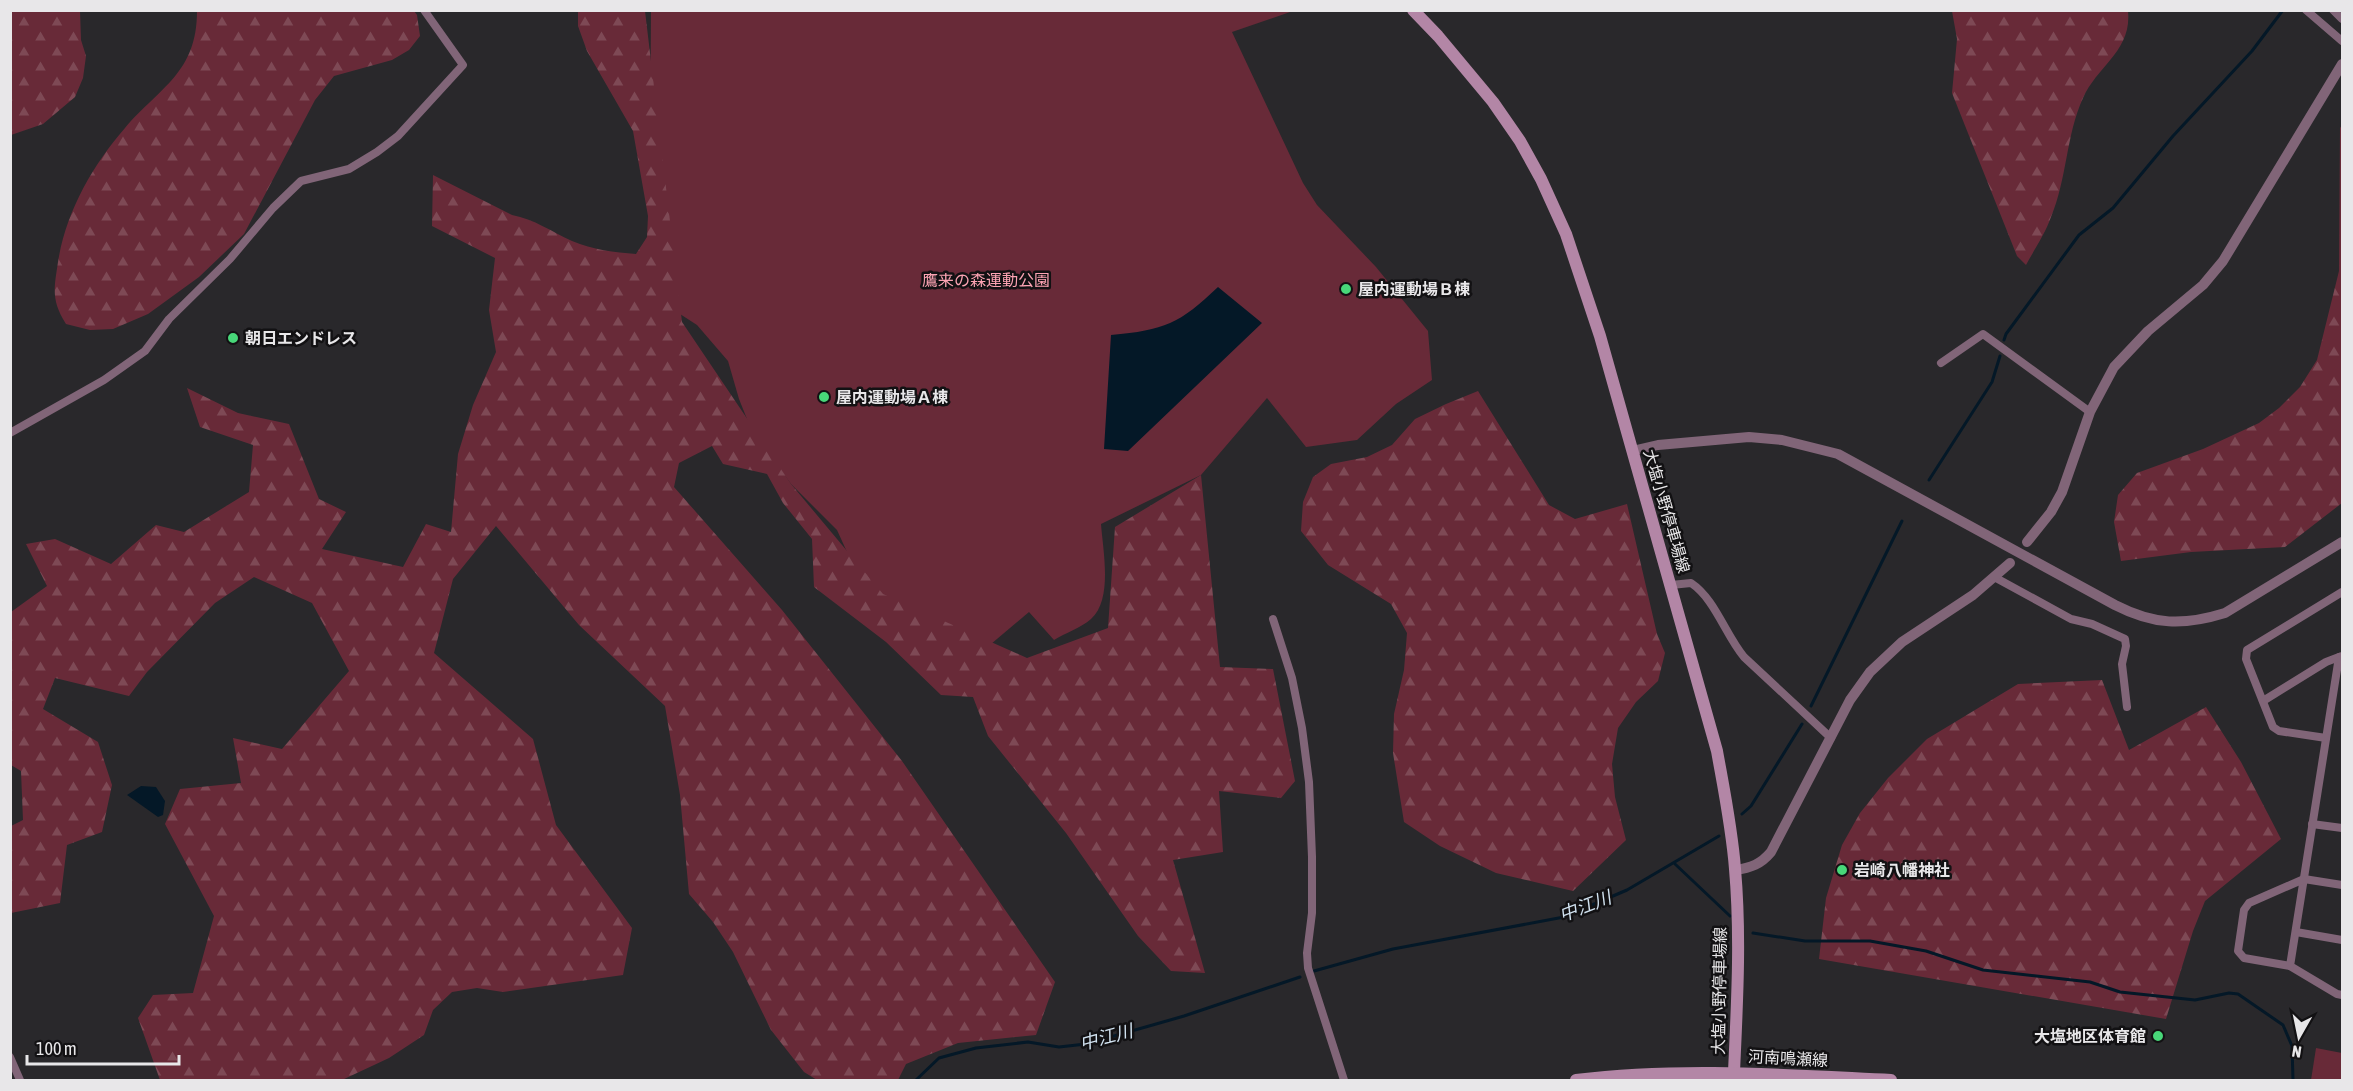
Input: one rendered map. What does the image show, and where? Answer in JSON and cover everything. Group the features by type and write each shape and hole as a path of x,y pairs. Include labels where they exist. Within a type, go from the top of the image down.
{"main road":[{"name":"大塩小野停車場線","path":"1413,10 1453,53 1493,102 1520,141 1541,179 1566,234 1581,278 1717,751 1729,818 1735,870 1739,956 1734,1072"},
{"name":"河南鳴瀬線","path":"1576,1080 1671,1073 1734,1072 1891,1080"}],"street":[{"path":"10,433 104,380 145,351 170,320 230,259 273,208 301,181 349,169 398,136 463,64 424,10"},
{"path":"2306,10 2343,41"},
{"path":"2333,10 2343,18"},
{"path":"2027,542 2051,512 2062,492 2090,412 2114,367 2130,348 2203,285 2223,261 2343,64"},
{"path":"1941,363 1983,334 2090,412"},
{"path":"1632,451 1658,445 1749,437 1782,440 1838,454 2115,605 2137,616 2162,621 2184,623 2225,613 2343,542"},
{"path":"1735,870 1753,867 1765,860 1771,852 1850,700 1870,672 1902,642 1974,595 2010,563"},
{"path":"1995,578 2071,619 2092,624 2125,639 2127,646 2122,664 2127,707"},
{"path":"1671,585 1691,583 1700,588 1731,642 1744,657 1831,738"},
{"path":"2326,738 2279,731 2273,727 2246,659 2247,650 2343,592"},
{"path":"1273,619 1292,678 1302,728 1309,783 1312,913 1307,953 1308,968 1344,1080"},
{"path":"2263,700 2326,662 2341,656"},
{"path":"2290,966 2341,656"},
{"path":"2312,824 2343,828"},
{"path":"2343,885 2304,879 2249,903 2244,910 2238,951 2244,958 2290,966 2337,994 2343,995"},
{"path":"2296,932 2343,940"},
{"path":"10,1057 20,1080"}],"green space":[{"path":"10,11 80,11 81,40 86,56 83,78 75,97 43,124 11,135"},
{"path":"197,11 414,11 417,15 420,36 409,50 392,60 334,76 315,100 244,234 199,277 148,314 113,329 90,330 66,324 58,308 55,287 62,243 74,208 91,174 113,143 174,77 183,64 191,50"},
{"path":"578,11 645,11 682,322 791,484 883,594 1027,658 1108,628 1115,527 1201,475 1220,667 1273,669 1295,781 1281,798 1219,791 1223,852 1173,860 1205,973 1171,971 1138,936 1066,833 988,736 973,697 941,695 886,642 814,587 812,539 783,503 767,474 723,464 712,446 679,463 674,487 782,610 902,761 1055,982 1036,1035 958,1043 906,1064 898,1080 817,1080 804,1072 771,1030 733,952 713,922 689,894 680,795 665,706 579,625 496,526 453,579 434,653 533,739 556,825 632,928 623,975 503,992 477,988 452,992 433,1010 424,1035 389,1058 342,1080 160,1080 138,1018 153,995 193,993 214,916 165,824 180,789 241,783 233,738 282,749 349,671 312,603 254,577 215,603 147,672 129,696 55,678 43,709 98,742 112,785 102,832 67,845 60,903 11,913 11,826 23,820 21,771 11,765 11,612 47,586 26,544 55,539 111,564 156,525 184,532 249,492 253,445 200,427 187,388 238,413 289,424 319,499 346,512 322,549 403,567 426,524 451,532 458,454 473,405 496,352 489,310 495,258 432,226 433,175 512,215 588,247 636,254 647,237 648,216 633,131 587,51 578,26"},
{"name":"鷹来の森運動公園","path":"651,11 1293,11 1232,32 1303,183 1317,205 1376,267 1428,331 1432,380 1396,404 1357,440 1306,447 1267,398 1201,475 1101,524 1105,561 1104,587 1098,610 1091,619 1054,640 1029,612 978,655 896,610 852,563 837,530 791,484 751,429 728,361 697,325 649,294"},
{"path":"1952,11 2128,11 2125,37 2089,87 2077,112 2056,202 2046,230 2026,265 2017,256 1952,93 1957,39"},
{"path":"2342,125 2342,503 2285,547 2191,552 2121,561 2114,522 2118,495 2137,473 2203,449 2259,423 2279,408 2300,387 2317,360 2339,271 2340,128"},
{"path":"1478,391 1549,505 1575,519 1627,504 1657,634 1665,653 1658,681 1636,702 1618,728 1612,764 1615,797 1626,840 1573,891 1496,873 1440,846 1404,822 1393,753 1394,714 1404,670 1407,633 1391,604 1328,565 1301,531 1303,502 1313,477 1331,464 1367,457 1392,445 1415,419"},
{"path":"2102,680 2129,750 2206,707 2241,762 2281,839 2205,901 2193,931 2166,1019 1819,959 1826,898 1842,845 1860,813 1888,778 1927,739 2018,684"},
{"path":"2316,1048 2342,1053 2342,1080 2311,1080"}],"water":[{"path":"1218,287 1262,323 1128,451 1104,449 1111,335 1145,331 1170,323 1192,309"},
{"path":"141,786 156,787 165,801 163,815 158,817 127,795"}],"waterway":[{"path":"2004,340 2006,334 2079,235 2113,208 2173,136 2252,51 2283,10"},
{"path":"1929,480 1992,382 2000,356"},
{"path":"1811,706 1902,521"},
{"path":"1742,814 1751,806 1802,724"},
{"name":"中江川","path":"1314,971 1393,949 1564,917 1627,890 1719,836"},
{"path":"1675,864 1730,916"},
{"path":"1753,933 1805,941 1870,941 1926,951 1983,970 2090,982 2120,992 2195,1000 2229,993 2238,994 2283,1025 2292,1046 2293,1080"},
{"name":"中江川","path":"916,1080 939,1058 976,1048 1028,1042 1059,1047 1086,1044 1184,1016 1300,977"}],"place":[{"name":"屋内運動場Ｂ棟","path":"1346,289"},
{"name":"朝日エンドレス","path":"233,338"},
{"name":"屋内運動場Ａ棟","path":"824,397"},
{"name":"岩崎八幡神社","path":"1842,870"},
{"name":"大塩地区体育館","path":"2158,1036"}]}
